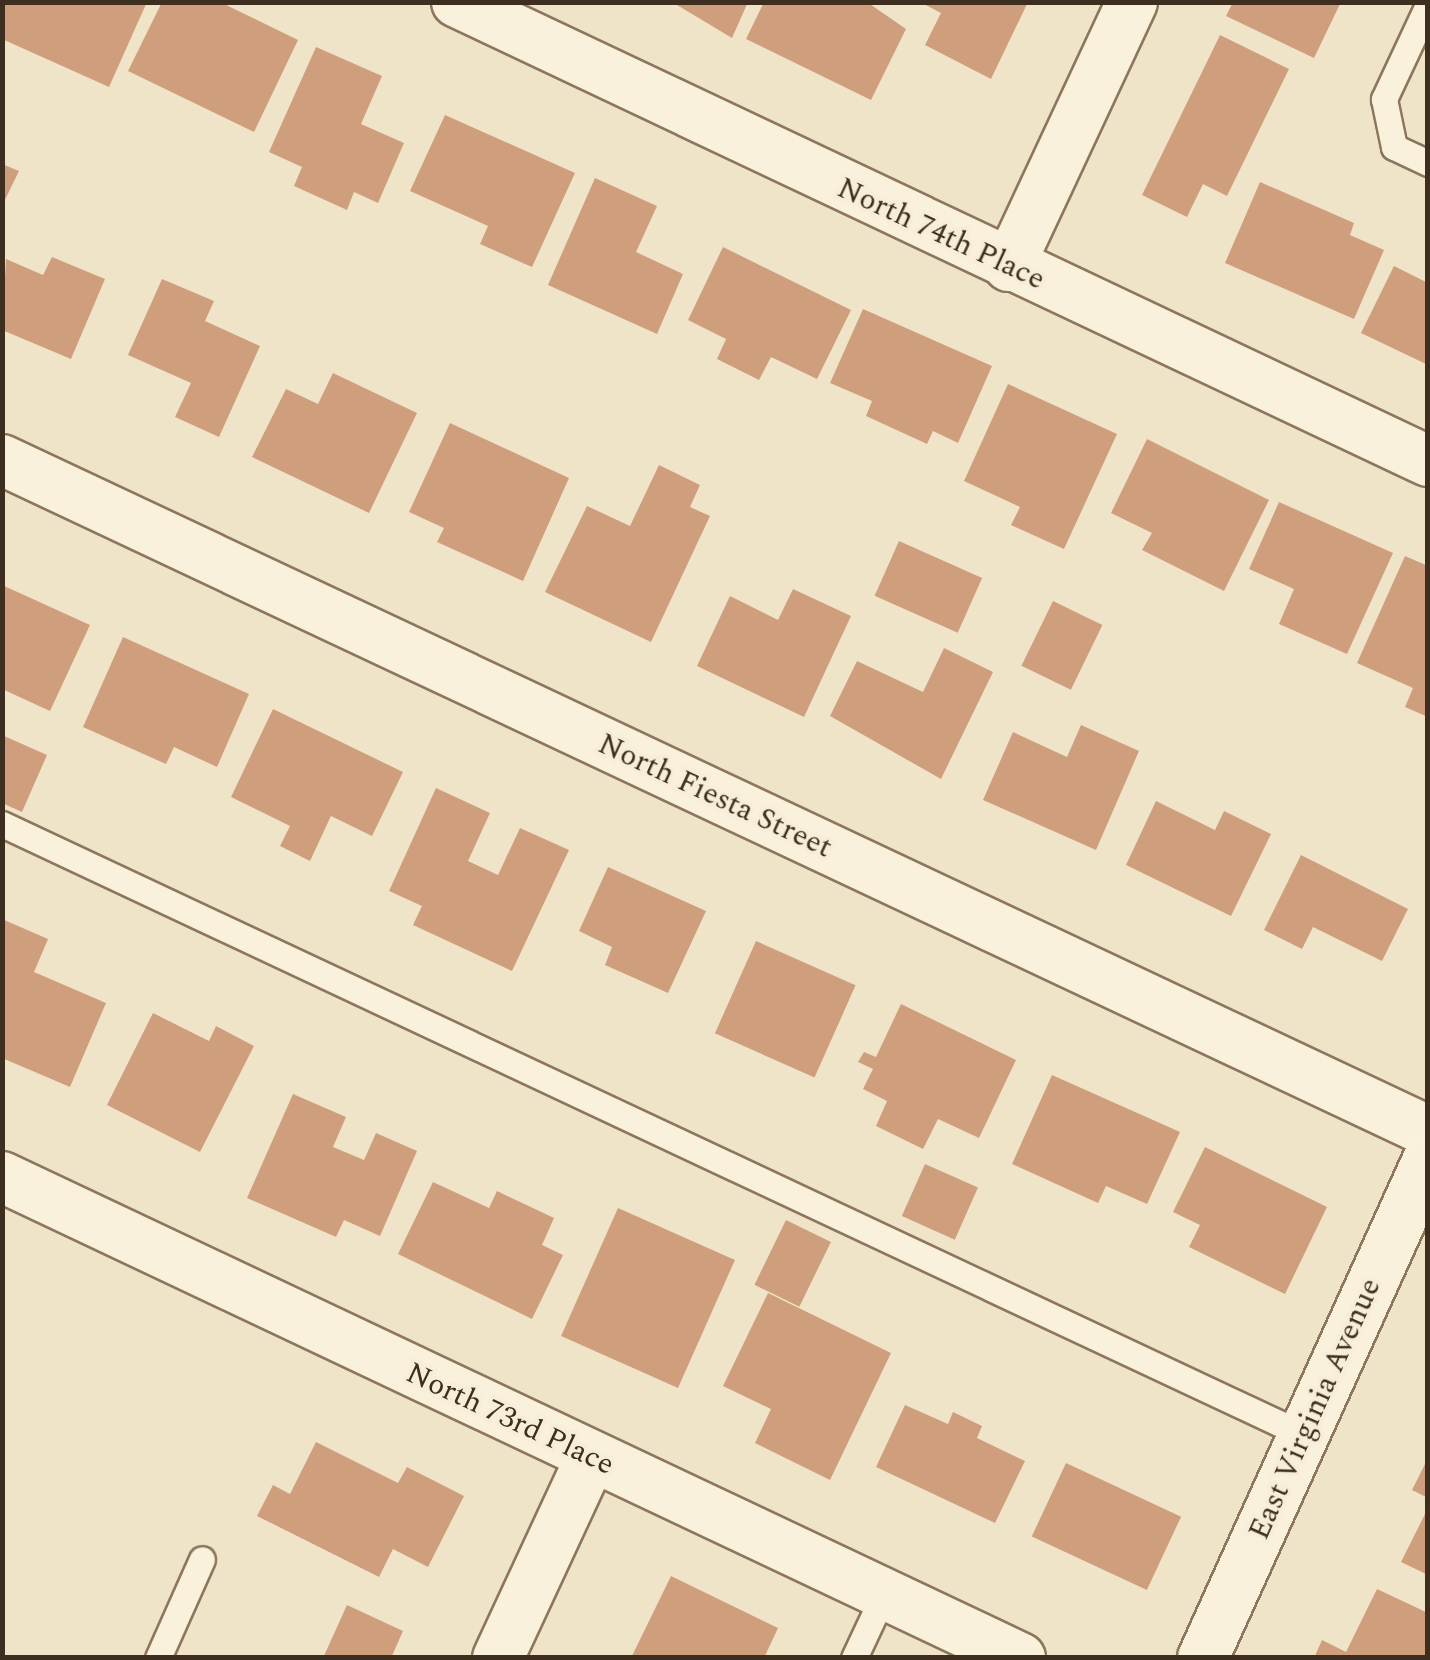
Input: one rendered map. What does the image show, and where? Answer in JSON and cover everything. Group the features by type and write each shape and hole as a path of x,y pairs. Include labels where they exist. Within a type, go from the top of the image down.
{"street":[{"name":"North 74th Place","path":"457,2 532,19 1009,266 1428,461"},
{"path":"1009,266 1132,2"},
{"name":"North Fiesta Street","path":"2,460 1428,1131"},
{"name":"East Virginia Avenue","path":"1203,1658 1428,1160"},
{"name":"North 73rd Place","path":"2,1178 1020,1658"},
{"path":"498,1658 591,1458"}],"lane":[{"path":"1428,5 1384,99 1394,147 1428,163"},
{"path":"2,824 1304,1435"},
{"path":"158,1658 202,1558"},
{"path":"854,1658 884,1594"}],"building":[{"path":"2,2 147,2 109,87 2,39"},
{"path":"162,2 220,2 298,40 254,132 128,71"},
{"path":"672,2 748,2 732,38"},
{"path":"764,2 867,2 906,29 871,100 746,39"},
{"path":"920,2 1028,2 991,79 925,45 941,13"},
{"path":"1233,2 1341,2 1314,58 1226,16"},
{"path":"1220,35 1289,69 1227,196 1203,184 1187,217 1142,195"},
{"path":"316,47 382,76 361,124 404,143 378,203 354,192 347,210 294,186 302,167 269,152"},
{"path":"445,115 575,173 532,267 480,244 488,226 410,191"},
{"path":"2,164 19,171 2,206"},
{"path":"595,178 657,206 636,252 683,274 657,334 548,285"},
{"path":"1260,182 1354,223 1350,235 1384,250 1354,319 1225,263"},
{"path":"723,247 851,310 817,379 771,357 759,380 717,359 726,339 688,320"},
{"path":"52,257 105,279 71,359 2,330 6,259 43,275"},
{"path":"1394,266 1428,283 1428,365 1361,333"},
{"path":"162,279 214,301 205,321 260,346 219,437 175,417 191,383 128,355"},
{"path":"863,309 992,366 958,443 933,431 927,444 866,416 872,401 830,383"},
{"path":"333,373 417,413 369,513 252,457 286,389 318,404"},
{"path":"1008,384 1117,434 1064,549 1011,525 1020,507 964,481"},
{"path":"450,423 569,478 523,581 437,542 444,528 409,512"},
{"path":"1147,439 1269,500 1224,591 1142,550 1152,533 1111,513"},
{"path":"659,465 700,485 690,507 710,516 651,642 545,592 587,506 630,526"},
{"path":"1279,502 1393,553 1347,654 1279,624 1294,589 1249,569"},
{"path":"899,541 982,578 958,633 875,596"},
{"path":"1405,556 1428,566 1428,717 1405,707 1413,688 1357,663"},
{"path":"2,585 90,625 50,711 2,689"},
{"path":"793,589 851,616 804,717 697,666 730,596 778,620"},
{"path":"1053,601 1102,625 1071,690 1021,666"},
{"path":"123,637 249,694 217,767 174,747 166,764 83,727"},
{"path":"944,648 993,672 941,779 830,716 857,661 923,692"},
{"path":"273,709 403,772 372,836 331,816 310,861 280,846 290,826 231,797"},
{"path":"1081,725 1139,751 1096,850 983,800 1013,732 1067,757"},
{"path":"2,735 47,755 22,812 2,803"},
{"path":"436,788 490,813 468,861 498,875 520,828 569,850 512,971 413,925 422,906 389,891"},
{"path":"1156,801 1215,830 1224,811 1271,834 1231,916 1126,865"},
{"path":"1301,855 1408,909 1382,961 1313,927 1302,949 1264,930"},
{"path":"608,867 706,911 668,993 605,965 612,947 579,931"},
{"path":"2,919 48,939 34,972 106,1003 70,1087 2,1058"},
{"path":"756,941 856,985 814,1078 715,1033"},
{"path":"901,1004 1016,1060 979,1138 938,1119 923,1149 876,1126 887,1101 863,1089 873,1069 858,1062 864,1052 876,1057"},
{"path":"153,1013 209,1041 216,1026 254,1046 200,1152 107,1105"},
{"path":"1052,1075 1180,1132 1147,1204 1106,1186 1098,1203 1012,1164"},
{"path":"293,1094 346,1117 333,1147 364,1160 376,1133 417,1151 380,1236 344,1220 336,1237 247,1198"},
{"path":"1205,1147 1327,1207 1285,1294 1189,1247 1200,1225 1173,1212"},
{"path":"925,1164 978,1188 955,1240 902,1216"},
{"path":"433,1182 489,1208 497,1191 554,1218 542,1245 563,1255 532,1319 398,1254"},
{"path":"618,1208 735,1260 678,1388 561,1336"},
{"path":"786,1220 831,1242 799,1307 754,1285"},
{"path":"768,1293 891,1353 830,1480 755,1443 771,1409 723,1386"},
{"path":"905,1405 948,1424 953,1412 982,1426 977,1438 1025,1461 995,1523 876,1467"},
{"path":"316,1442 398,1483 407,1467 464,1496 428,1567 393,1549 379,1577 257,1516 273,1485 290,1494"},
{"path":"1428,1458 1428,1498 1412,1490"},
{"path":"1066,1463 1181,1517 1147,1590 1032,1536"},
{"path":"1428,1508 1428,1575 1401,1562"},
{"path":"671,1576 778,1628 764,1658 631,1658"},
{"path":"1377,1589 1428,1613 1428,1658 1314,1658 1322,1640 1346,1652"},
{"path":"347,1605 403,1631 391,1658 323,1658"}]}
